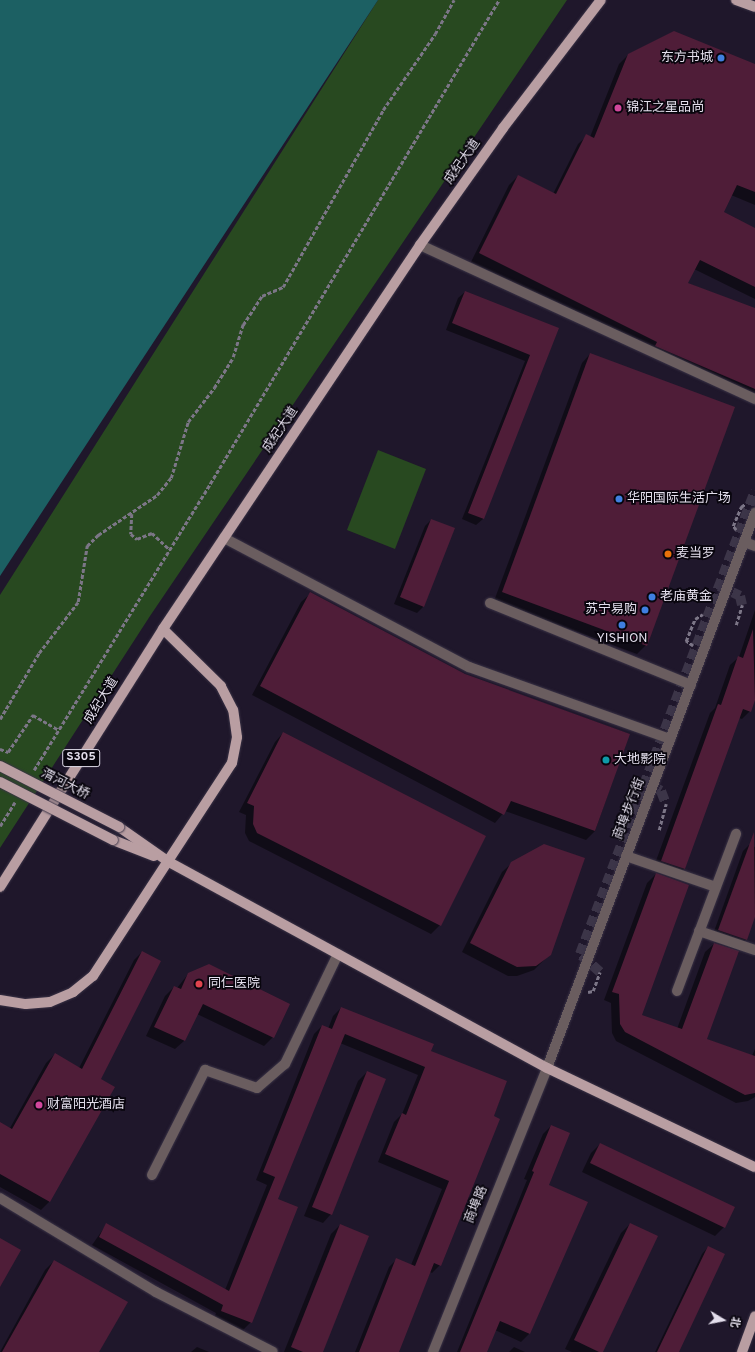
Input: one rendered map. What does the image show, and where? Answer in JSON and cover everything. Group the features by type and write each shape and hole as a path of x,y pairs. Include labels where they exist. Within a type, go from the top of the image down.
{"main road":[{"name":"成纪大道","path":"0,887 163,629 420,245 503,128 601,0"},
{"path":"736,0 755,7"},
{"path":"0,1000 26,1004 50,1002 74,992 93,976 169,862 232,763 237,737 234,710 221,686 163,629"},
{"name":"渭河大桥","path":"0,766 119,827 169,862"},
{"name":"渭河大桥","path":"0,782 113,840 169,862"},
{"path":"169,862 546,1068 755,1167"},
{"path":"742,1352 755,1316"}],"street":[{"path":"420,245 755,399"},
{"name":"商埠步行街","path":"546,1068 755,513"},
{"path":"224,538 469,667 670,739"},
{"path":"744,542 755,546"},
{"path":"490,603 691,685"},
{"path":"677,991 736,834"},
{"path":"626,856 716,888"},
{"path":"700,931 755,950"},
{"path":"152,1175 205,1070 257,1088 285,1064 338,954"},
{"name":"商埠路","path":"432,1352 546,1068"},
{"path":"0,1198 156,1292 272,1352"}],"path":[{"path":"0,719 39,653 78,602 87,546 98,535 157,495 171,478 188,422 214,388 233,357 243,325 262,296 284,287 383,110 435,34 454,0"},
{"path":"31,775 170,550 498,0"},
{"path":"132,513 131,534 137,539 152,532 170,550"},
{"path":"736,625 742,605"},
{"path":"702,653 686,641 695,619 705,613"},
{"path":"0,748 8,752 33,715 59,730"},
{"path":"0,826 16,800"},
{"path":"658,830 666,804"}],"shaded area":[{"path":"0,0 378,0 0,576"},
{"path":"378,0 567,0 150,616 0,848 0,595"},
{"path":"378,450 426,469 395,549 347,530"}],"building":[{"path":"674,31 755,64 755,192 737,185 724,212 755,228 755,287 700,260 688,283 755,308 755,389 655,346 657,342 479,253 518,175 556,194 586,134 594,138 628,54"},
{"path":"465,291 559,328 484,519 468,513 530,355 452,323"},
{"name":"华阳国际生活广场","path":"590,353 735,407 647,646 502,592"},
{"path":"431,519 455,528 424,607 400,597"},
{"path":"310,592 465,674 630,734 595,831 511,801 504,815 260,686"},
{"path":"753,629 755,700 751,712 743,709 685,869 661,861 718,704 721,705 738,656 743,658"},
{"path":"283,732 486,836 441,926 257,833 253,824 254,806 247,803"},
{"path":"754,832 755,917 747,940 718,930"},
{"path":"544,844 585,858 551,955 536,966 517,967 470,943 511,862"},
{"path":"656,873 689,885 642,1015 682,1029 714,943 739,951 707,1039 755,1056 755,1093 745,1095 625,1032 620,1024 619,994 612,992"},
{"path":"142,951 161,961 101,1079 115,1087 50,1202 0,1174 0,1122 12,1129 55,1053 82,1069"},
{"path":"209,964 290,1004 274,1038 203,1004 185,1041 154,1027 174,986 181,989 188,973"},
{"path":"341,1007 434,1044 431,1051 507,1081 494,1116 500,1119 441,1266 434,1263 399,1352 359,1352 396,1258 415,1266 449,1181 385,1154 402,1113 406,1115 425,1067 345,1034 278,1199 298,1207 252,1323 221,1311 223,1305 99,1237 106,1223 229,1291 275,1177 263,1172 322,1025 332,1029"},
{"path":"367,1071 386,1079 332,1215 312,1207"},
{"path":"551,1125 570,1133 549,1185 588,1202 530,1334 500,1321 487,1352 460,1352 534,1172 532,1171"},
{"path":"600,1143 735,1207 725,1228 590,1163"},
{"path":"630,1223 658,1236 603,1352 599,1352 574,1340"},
{"path":"340,1224 369,1236 323,1352 303,1352 291,1347"},
{"path":"0,1238 21,1250 0,1287"},
{"path":"708,1246 725,1254 679,1352 657,1352"},
{"path":"54,1260 128,1302 99,1352 2,1352"}],"tunnel":[{"path":"600,972 580,954 755,491"},
{"path":"719,586 740,596 742,605"},
{"path":"645,782 661,791 666,804"}],"place":[{"name":"东方书城","path":"721,58"},
{"name":"锦江之星品尚","path":"618,108"},
{"name":"华阳国际生活广场","path":"619,499"},
{"name":"麦当罗","path":"668,554"},
{"name":"老庙黄金","path":"652,597"},
{"name":"苏宁易购","path":"645,610"},
{"name":"YISHION","path":"622,625"},
{"name":"大地影院","path":"606,760"},
{"name":"同仁医院","path":"199,984"},
{"name":"财富阳光酒店","path":"39,1105"}]}
